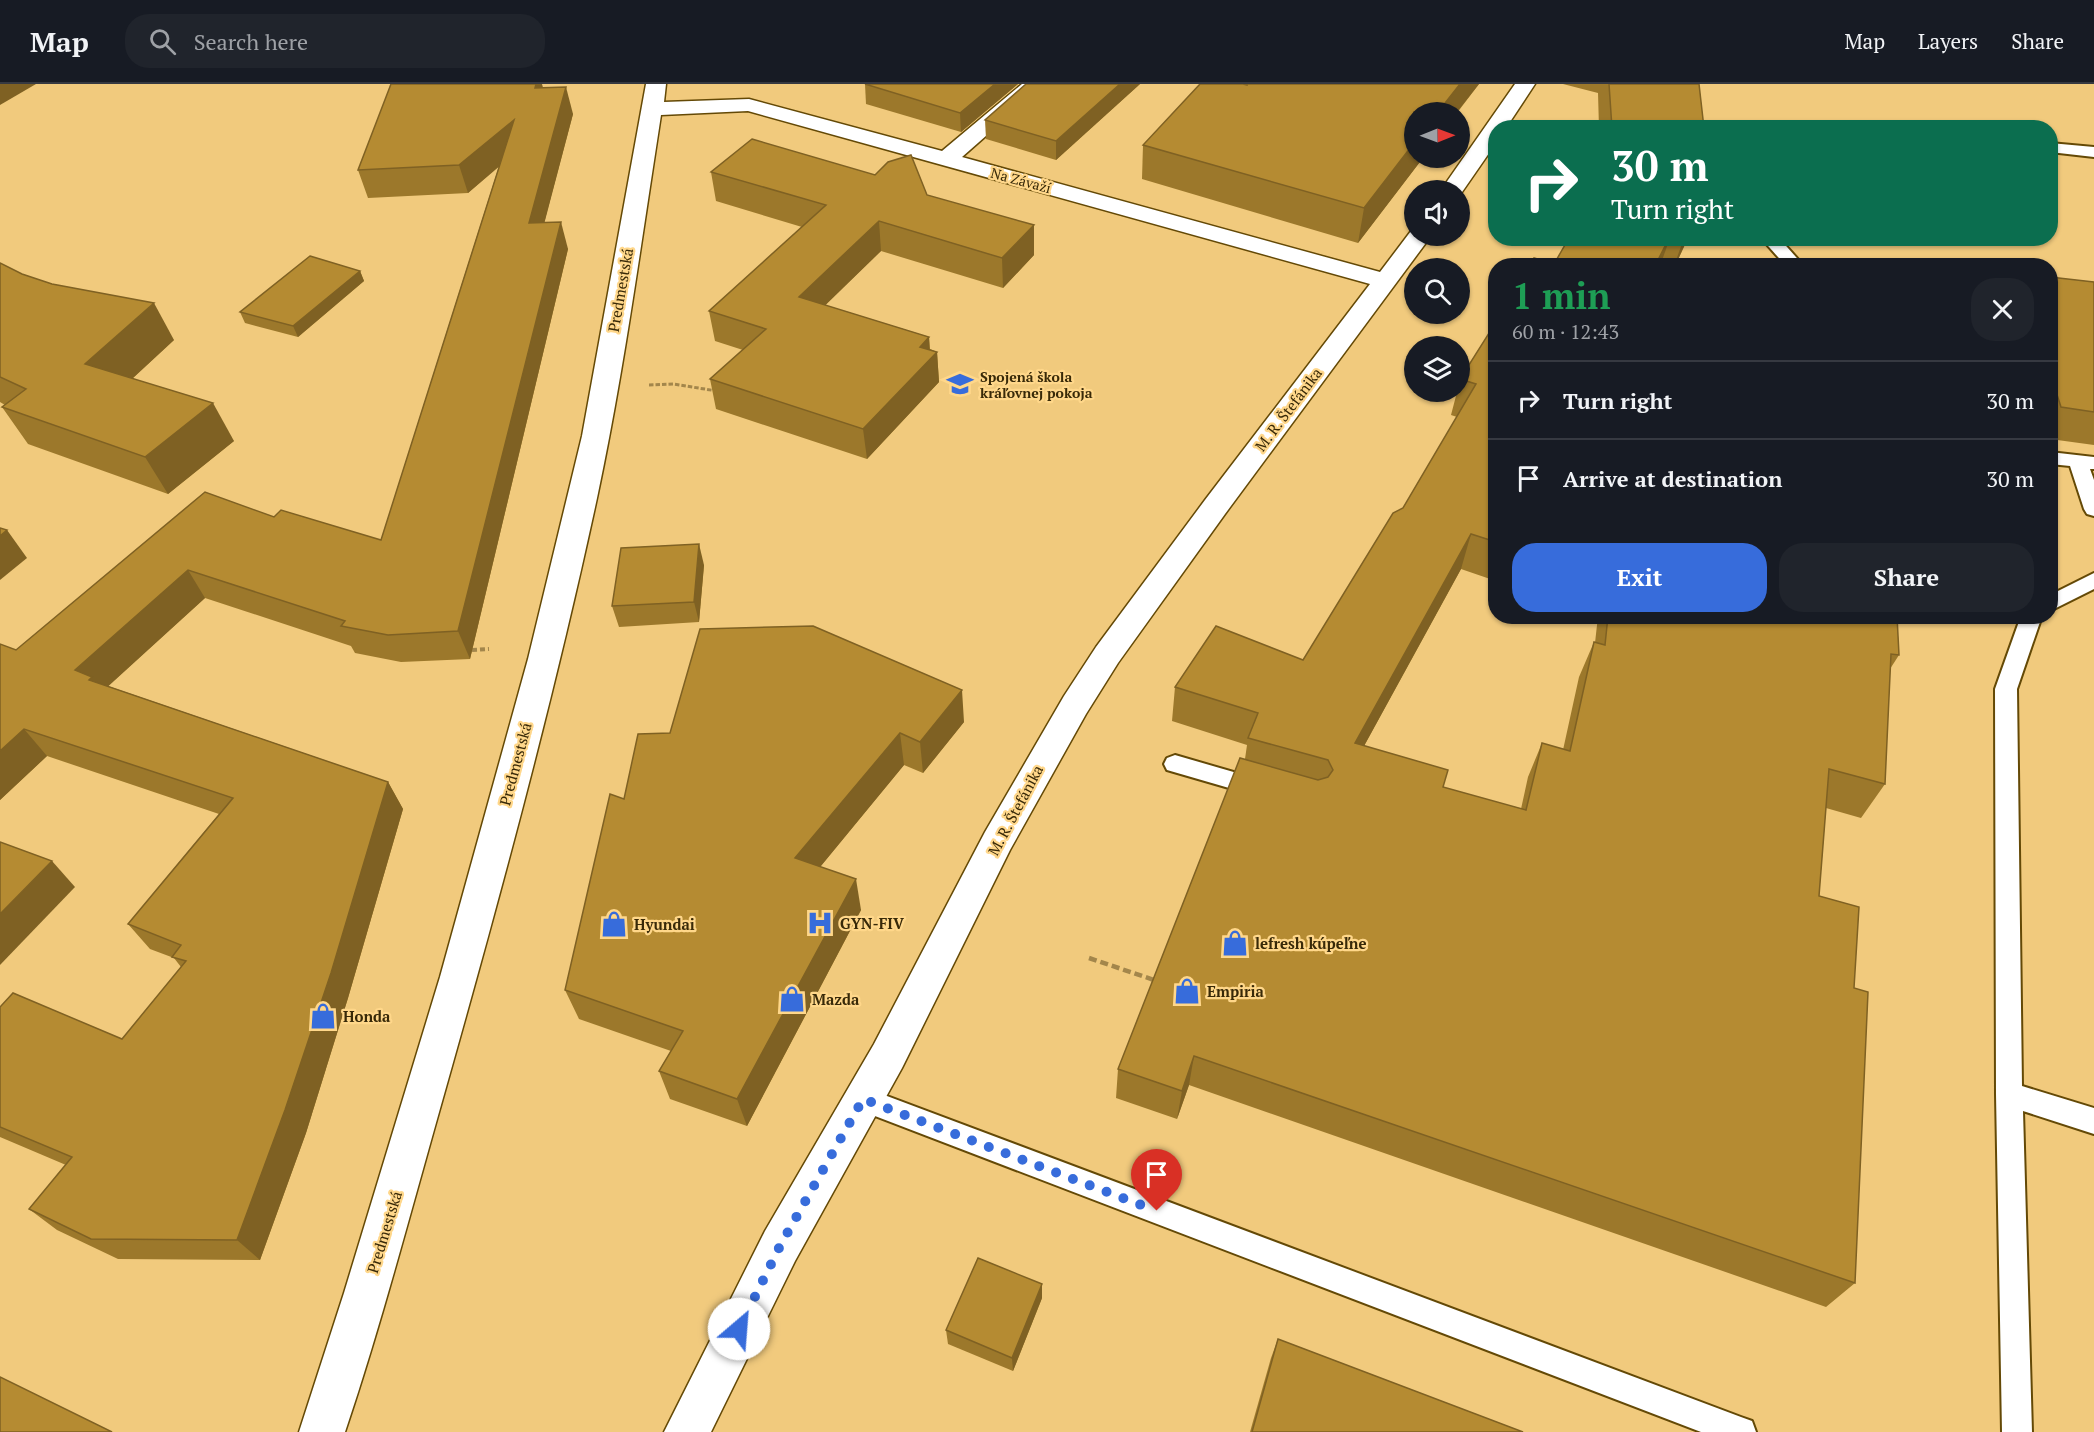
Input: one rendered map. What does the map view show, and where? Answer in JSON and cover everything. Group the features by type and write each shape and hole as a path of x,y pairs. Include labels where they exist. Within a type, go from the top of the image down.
{"street":[{"path":"946,159 1035,84"},
{"path":"1500,120 1525,84"},
{"name":"Na Závaží","path":"654,97 749,105 1386,281"},
{"name":"Predmestská","path":"322,1432 409,1147 498,827 571,551 597,421 654,97"},
{"path":"1459,180 1488,138"},
{"name":"M. R. Štefánika","path":"687,1432 780,1246 888,1056 997,842 1074,705 1107,655 1412,246"}],"lane":[{"path":"2058,148 2094,152"},
{"path":"1776,246 1788,258"},
{"path":"2058,459 2086,462 2094,509"},
{"path":"2058,600 2094,580"},
{"path":"2017,1432 2009,1094 2006,689 2029,624"},
{"path":"1175,764 1277,792"},
{"path":"2009,1094 2094,1120"},
{"path":"863,1099 1741,1432"}],"path":[{"path":"1470,371 1476,373"},
{"path":"649,385 673,384 723,392"},
{"path":"472,650 489,649"},
{"path":"1089,958 1161,982"}],"building":[{"path":"391,84 536,84 535,88 566,87 529,223 561,222 458,631 388,635 341,626 345,621 188,570 75,670 92,677 89,680 388,782 331,973 285,1110 237,1240 91,1239 29,1209 72,1157 0,1127 0,1007 13,993 122,1039 186,961 172,957 181,945 128,924 233,798 24,729 0,751 0,644 16,650 205,492 274,517 281,510 381,540 514,120 459,165 358,170"},
{"path":"865,84 995,84 960,113"},
{"path":"1026,84 1120,84 1056,141 985,120"},
{"path":"1200,84 1460,84 1446,102 1404,102 1404,156 1364,208 1143,145"},
{"path":"1609,84 1699,84 1703,120 1611,120"},
{"path":"752,139 875,175 888,162 911,155 927,195 1034,225 1002,258 879,221 799,297 929,337 920,347 937,352 863,429 710,379 766,329 709,311 826,205 711,172"},
{"path":"1564,246 1665,246 1659,258 1557,258"},
{"path":"310,256 360,271 293,326 240,312"},
{"path":"0,263 22,274 52,284 154,303 85,364 213,403 145,457 2,407 26,389 0,377"},
{"path":"2058,278 2094,282 2094,412 2061,407 2058,398"},
{"path":"1488,335 1488,539 1471,534 1355,743 1448,770 1443,787 1526,810 1542,743 1570,751 1594,642 1605,645 1607,624 1897,624 1899,655 1891,654 1885,784 1829,769 1819,896 1859,907 1854,988 1868,992 1855,1283 1194,1056 1182,1091 1118,1069 1240,758 1318,780 1328,777 1333,770 1328,760 1248,738 1258,713 1175,687 1216,626 1303,660 1393,513 1403,508 1465,402 1470,402 1470,394 1476,384 1470,382 1470,363"},
{"path":"0,528 7,530 0,536"},
{"path":"699,544 694,602 612,606 621,548"},
{"path":"813,626 962,690 920,742 900,733 795,858 856,879 737,1099 659,1071 683,1031 565,990 610,794 624,799 638,734 670,733 700,629"},
{"path":"0,842 52,861 0,914"},
{"path":"978,1258 1042,1284 1012,1358 946,1330"},
{"path":"1278,1339 1523,1432 1252,1432"},
{"path":"0,1377 112,1432 0,1432"}],"place":[{"name":"Spojená škola kráľovnej pokoja","path":"960,384"},
{"name":"GYN-FIV","path":"820,923"},
{"name":"Hyundai","path":"614,924"},
{"name":"lefresh kúpeľne","path":"1235,943"},
{"name":"Empiria","path":"1187,991"},
{"name":"Mazda","path":"792,999"},
{"name":"Honda","path":"323,1016"}],"route":[{"path":"739,1329 780,1246 863,1099 1157,1211"}]}
